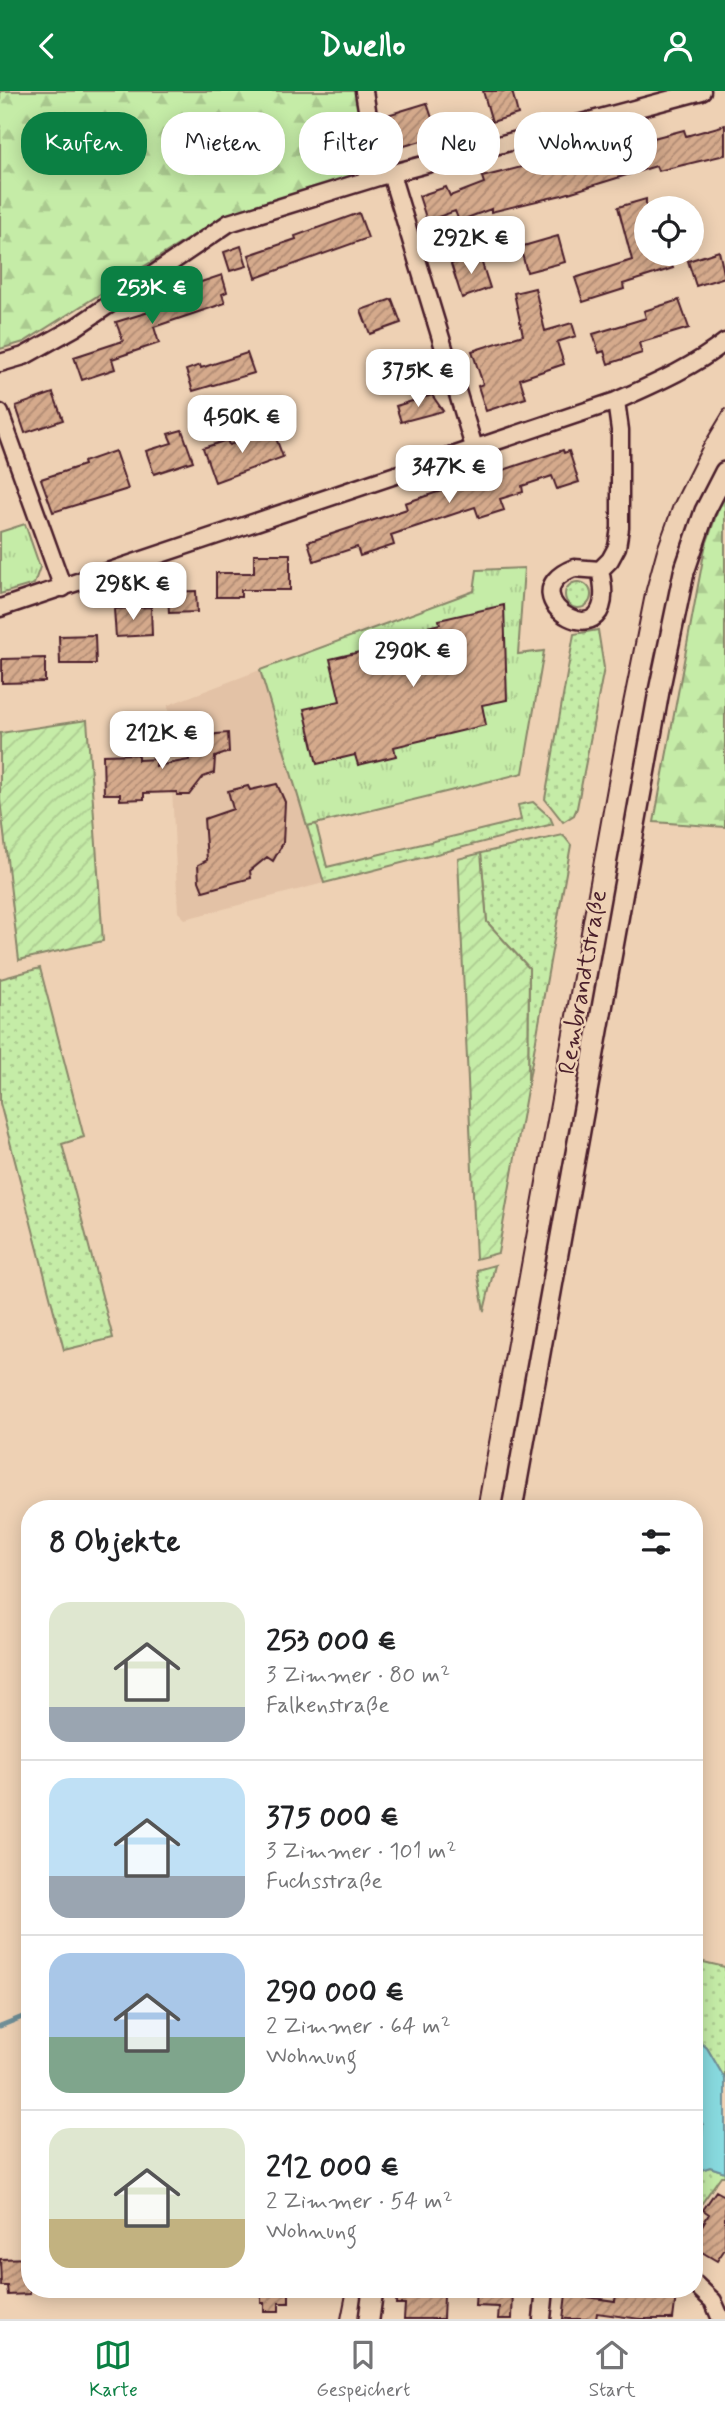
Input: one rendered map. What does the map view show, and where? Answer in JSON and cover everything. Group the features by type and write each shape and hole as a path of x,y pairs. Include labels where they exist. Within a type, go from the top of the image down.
{"street":[{"path":"365,91 370,112"},
{"path":"403,170 702,91"},
{"path":"0,363 24,356 76,327 229,223 385,175 474,447"},
{"path":"0,608 616,401 675,374 725,342"},
{"path":"600,570 617,547 620,528 620,430 616,401"},
{"path":"0,413 63,588"},
{"name":"Rembrandtstraße","path":"514,1500 659,691 684,572 705,511 725,472"},
{"path":"574,568 600,570 605,590 604,600 593,616 584,620 573,620 556,609 552,589 556,579 574,568"},
{"path":"703,2292 713,2301 722,2319"},
{"path":"369,2319 372,2298"},
{"path":"542,2319 544,2298"}],"shaded area":[{"path":"260,670 324,883 185,919 178,912 168,705"}],"green space":[{"path":"0,91 356,91 360,112 299,112 299,175 365,175 221,218 24,342 0,349"},
{"path":"725,489 725,827 654,822 705,548"},
{"path":"25,524 40,567 34,584 0,594 0,532"},
{"path":"524,568 518,654 544,651 523,773 307,826 260,670 474,591 477,570"},
{"path":"578,582 587,586 591,595 587,604 578,608 569,604 565,595 569,586"},
{"path":"598,630 604,668 577,808 574,815 563,822 545,799 574,634"},
{"path":"87,720 103,941 19,960 0,800 0,733"},
{"path":"533,802 550,817 553,824 324,883 307,826 316,824 327,867 521,820 518,805"},
{"path":"563,835 571,845 528,1084 529,968 487,922 481,853"},
{"path":"481,853 487,922 529,968 528,1084 498,1253 476,1259 458,859"},
{"path":"40,968 84,1137 62,1144 113,1338 64,1350 0,1103 0,979"},
{"path":"495,1265 484,1311 477,1270"},
{"path":"703,1962 725,1967 725,2079 703,2045"},
{"path":"710,2167 725,2172 725,2176 721,2176 703,2202 703,2169"}],"water":[{"path":"703,2045 725,2079 725,2172 710,2167 703,2169"}],"building":[{"path":"483,91 512,91 517,112 514,112 514,115 500,120 500,112 489,112"},
{"path":"427,103 430,112 417,112 417,142 403,146 403,112 397,112"},
{"path":"725,125 725,155 658,171 657,137 684,130 686,136"},
{"path":"514,169 514,175 627,175 562,195 491,212 491,209 459,221 455,211 427,221 419,196 446,187 450,196 484,183 482,177 500,175 500,172"},
{"path":"634,202 634,266 673,268 623,284 624,289 583,302 575,278 632,260 618,207"},
{"path":"359,213 368,238 256,278 249,255"},
{"path":"558,236 565,262 527,272 520,247"},
{"path":"241,246 247,266 230,271 224,252"},
{"path":"719,251 725,277 696,286 690,266 704,266 704,256"},
{"path":"479,254 490,288 462,298 451,264"},
{"path":"222,275 227,292 222,294 225,303 154,327 159,343 112,359 115,369 82,380 74,357 123,341 116,322 175,304 171,292"},
{"path":"535,288 545,331 572,323 576,336 557,342 564,364 520,379 526,398 486,411 478,386 483,384 472,351 523,335 514,293"},
{"path":"392,299 401,323 370,334 361,310"},
{"path":"679,300 689,328 639,343 642,353 608,364 604,351 599,353 593,334 646,318 644,311"},
{"path":"247,353 254,373 193,391 186,370 200,365 201,368"},
{"path":"416,354 422,371 402,378 396,361"},
{"path":"53,393 63,420 25,433 16,406"},
{"path":"432,395 443,411 401,422 396,406"},
{"path":"182,430 193,461 154,474 146,451 172,443 168,434"},
{"path":"273,430 283,457 215,482 203,448 227,440 229,445"},
{"path":"563,450 564,453 569,451 579,482 557,489 552,476 522,486 523,492 500,499 504,510 479,518 475,507 391,535 394,545 360,556 357,547 314,561 308,542 407,509 405,503"},
{"path":"115,451 128,489 53,512 41,479 84,465 83,462"},
{"path":"254,554 290,554 290,590 241,590 241,597 216,597 216,573 254,573"},
{"path":"196,591 197,612 169,613 168,592"},
{"path":"504,605 507,700 482,705 486,725 394,747 396,756 358,765 355,755 317,764 304,709 340,701 330,659 368,650 367,645 404,637 403,633 440,624 439,620"},
{"path":"151,607 152,635 116,637 114,609"},
{"path":"95,635 96,664 60,664 59,636"},
{"path":"45,658 45,682 2,683 2,659"},
{"path":"228,733 229,752 215,757 214,773 203,777 189,795 177,795 177,792 144,793 144,799 120,800 120,794 104,794 103,755 138,754 138,760 156,759 156,766 189,760 189,745 216,734"},
{"path":"277,784 285,802 283,843 273,861 267,857 250,871 251,878 203,891 198,865 207,860 204,819 233,809 228,791 248,786 250,790"},
{"path":"716,2191 725,2196 725,2249 717,2261 703,2253 703,2224 709,2214 703,2210"},
{"path":"21,2258 21,2294 8,2295 7,2286 1,2286 0,2259"},
{"path":"261,2298 289,2298 289,2303 279,2303 279,2311 264,2311 264,2303 261,2303"},
{"path":"396,2298 444,2298 443,2319 404,2319 405,2304 396,2304"},
{"path":"475,2298 513,2298 512,2319 498,2319 499,2307 475,2306"},
{"path":"566,2298 615,2301 616,2298 676,2298 673,2319 640,2319 597,2313 596,2319 563,2319"}],"waterway":[{"path":"0,2026 21,2018"}],"tram line":[{"path":"479,1500 616,738 646,589 673,505 702,447 725,409"},
{"path":"341,2319 345,2298"}]}
